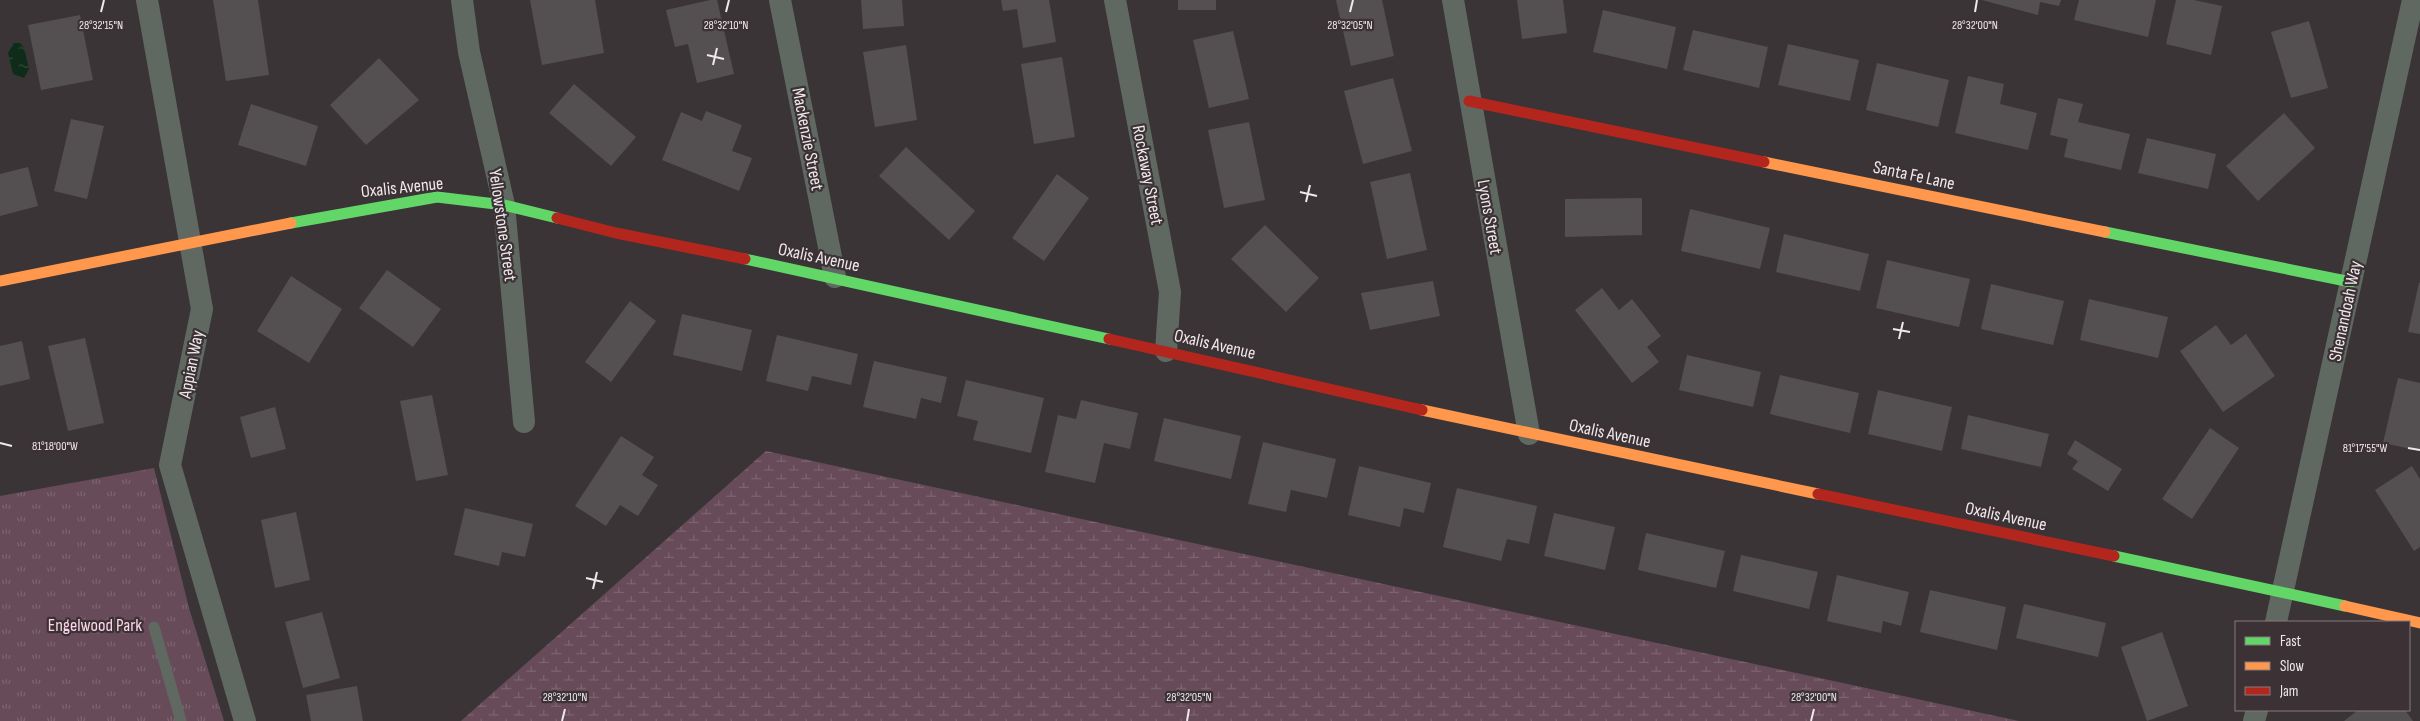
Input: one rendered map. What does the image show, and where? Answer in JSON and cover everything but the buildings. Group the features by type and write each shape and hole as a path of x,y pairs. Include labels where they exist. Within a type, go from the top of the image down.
{"street":[{"name":"Appian Way","path":"147,0 202,308 170,465 245,721"},
{"name":"Yellowstone Street","path":"462,0 469,52 504,205 524,422"},
{"name":"Mackenzie Street","path":"780,0 835,277"},
{"name":"Rockaway Street","path":"1115,0 1170,292 1166,351"},
{"name":"Lyons Street","path":"1453,0 1469,101 1529,434"},
{"name":"Shenandoah Way","path":"2276,621 2413,0"},
{"name":"Santa Fe Lane","path":"1469,101 2351,282"},
{"name":"Oxalis Avenue","path":"0,281 365,208 437,197 504,205 616,233 835,277 1529,434 2283,591 2420,622"}],"lane":[{"path":"154,627 181,721"}],"green space":[{"path":"766,451 2019,721 461,721"},
{"name":"Engelwood Park","path":"154,468 189,608 224,721 0,721 0,496"}],"water":[{"path":"14,43 20,43 24,48 29,69 24,78 13,74 8,53"}],"traffic: fast":[{"path":"291,223 437,197 504,205 557,218"},
{"path":"2105,232 2351,282"},
{"path":"745,259 1109,339"},
{"path":"2114,556 2345,606"}],"traffic: slow":[{"path":"1764,162 2105,232"},
{"path":"0,281 291,223"},
{"path":"1422,410 1818,494"},
{"path":"2345,606 2420,623"}],"traffic: jam":[{"path":"1469,101 1764,162"},
{"path":"557,218 616,233 745,259"},
{"path":"1109,339 1422,410"},
{"path":"1818,494 2114,556"}]}
